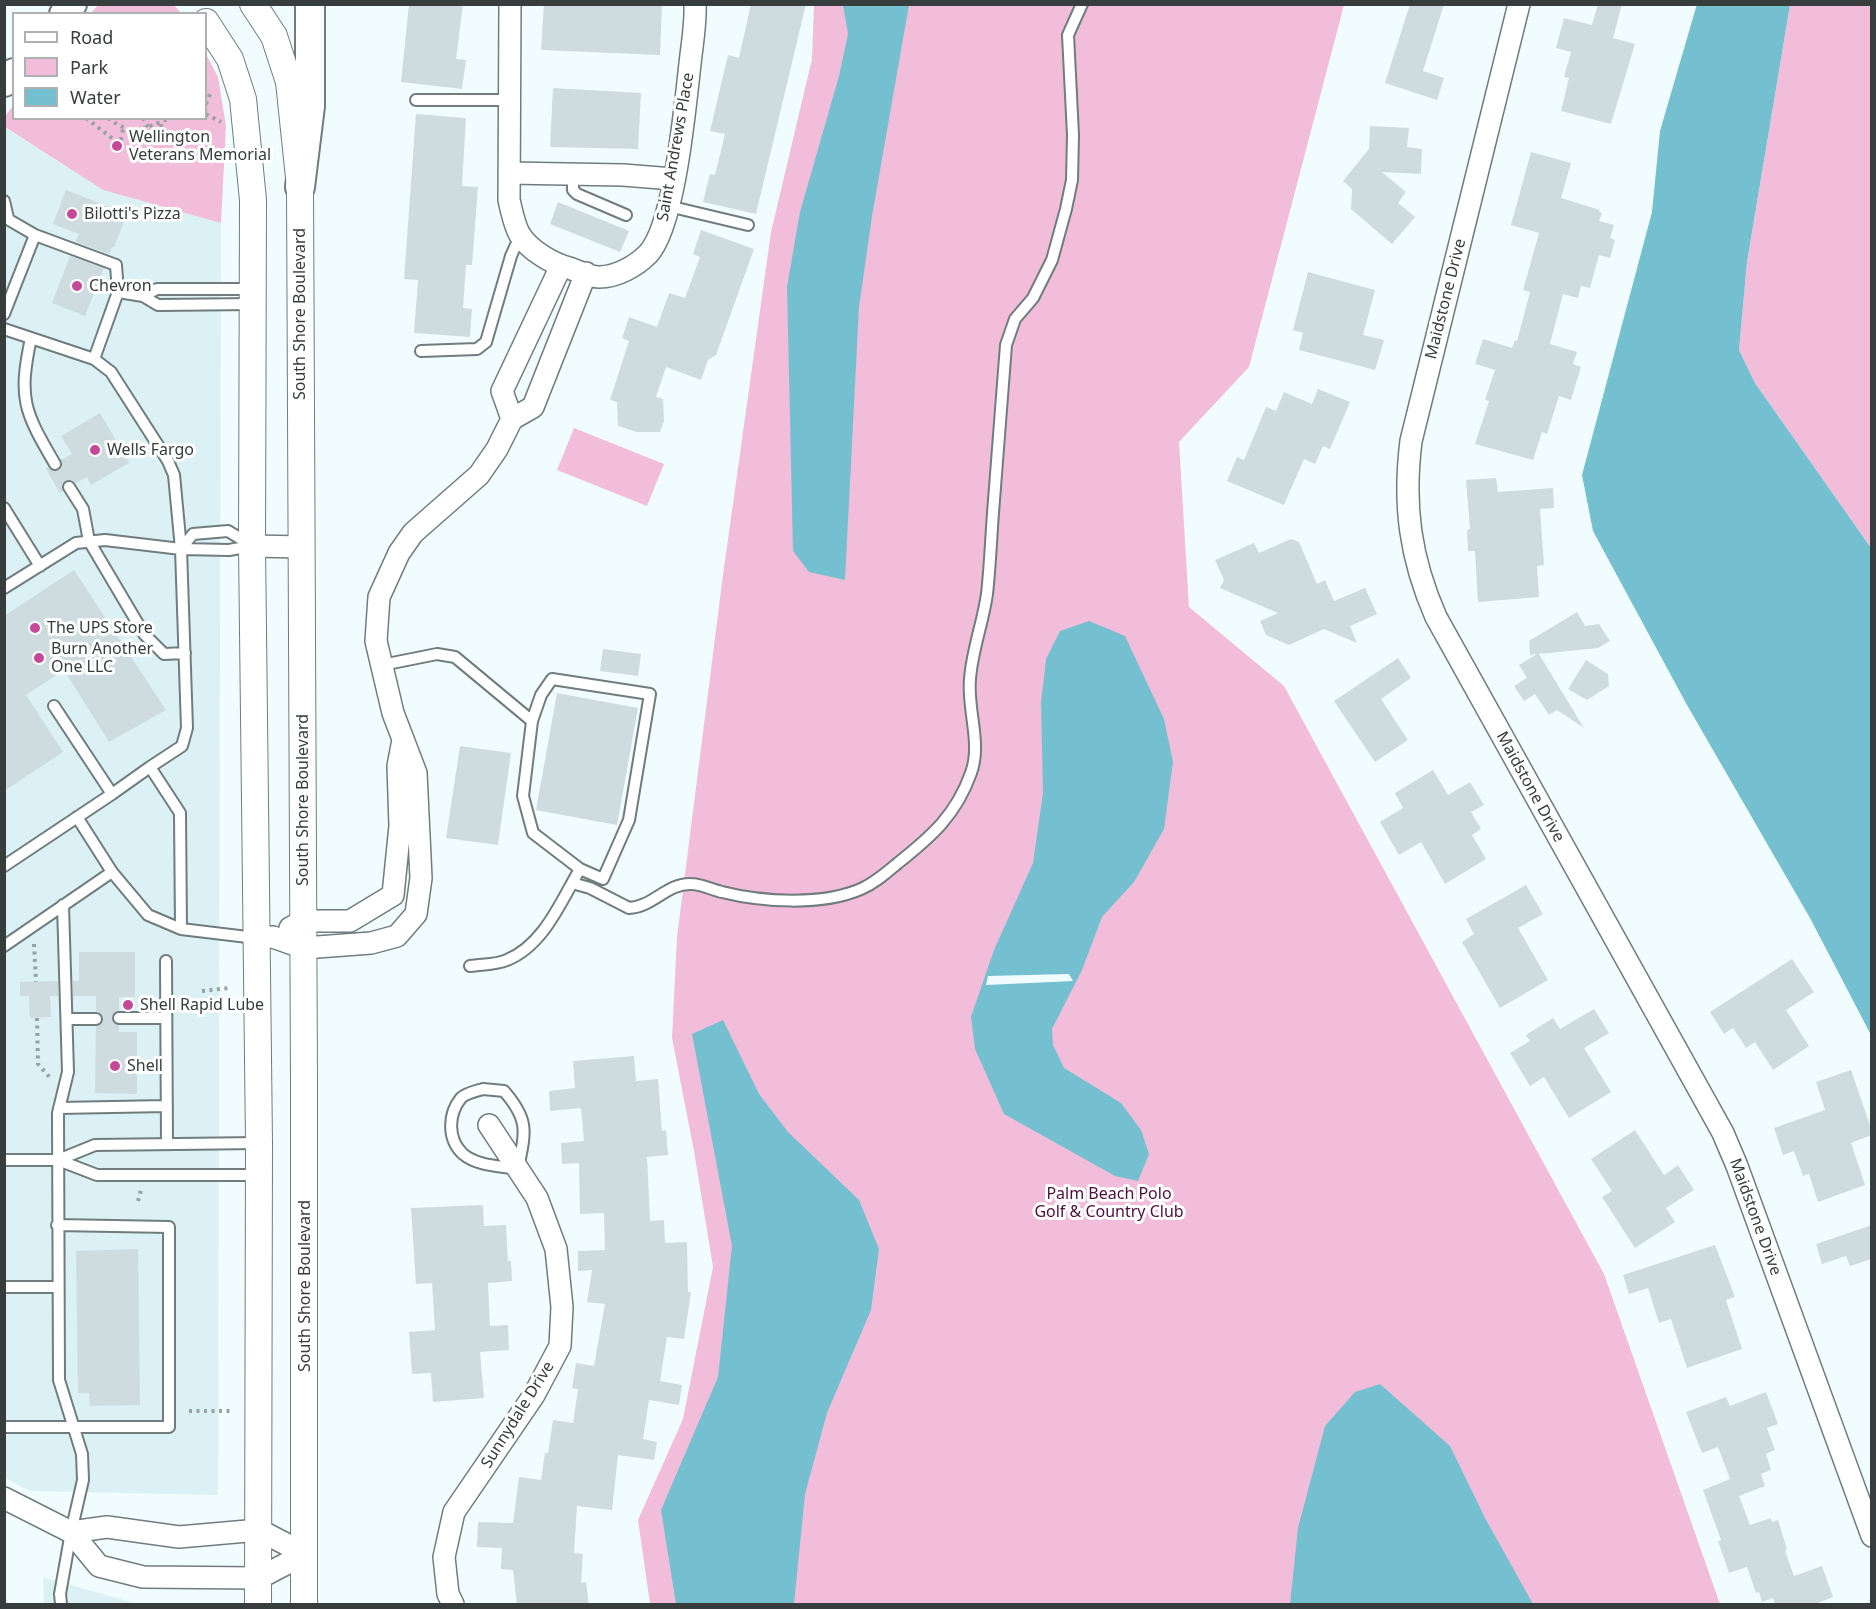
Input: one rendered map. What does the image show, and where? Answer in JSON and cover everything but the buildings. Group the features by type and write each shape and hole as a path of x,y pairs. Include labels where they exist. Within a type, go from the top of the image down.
{"main road":[{"path":"300,187 310,106 310,4"}],"street":[{"name":"South Shore Boulevard","path":"253,4 274,36 289,82 300,187 304,948 304,1605"},
{"path":"510,4 509,200 520,236"},
{"name":"Saint Andrews Place","path":"520,236 536,251 561,266 598,277 619,273 634,266 648,253 658,238 668,206 684,119 695,4"},
{"name":"Maidstone Drive","path":"1519,4 1411,441 1407,508 1417,566 1436,617 1723,1133 1872,1536"},
{"path":"207,24 230,59 243,99 253,200 252,546 264,938 257,1175 258,1605"},
{"path":"509,173 673,179"},
{"path":"512,419 502,392 561,266"},
{"path":"264,938 304,948 371,943 397,936 416,914 421,878 416,772 393,713 376,641 379,597 399,553 413,533 479,475 497,449 512,419 533,407 586,273"},
{"path":"252,546 302,547"},
{"path":"264,938 303,921 350,921 393,895 400,826 398,766 403,740"},
{"name":"Sunnydale Drive","path":"453,1605 448,1594 444,1557 454,1512 534,1395 560,1346 562,1307 556,1250 537,1198 489,1125"},
{"path":"4,1498 71,1532 99,1566 143,1577 259,1578 305,1554"},
{"path":"71,1532 107,1527 179,1537 259,1530 305,1554"}],"lane":[{"path":"572,884 590,888 629,908 636,908 651,901 676,886 691,884 722,892 783,900 834,896 860,889 878,879 926,842 957,806 975,762 969,704 970,676 987,596 1006,345 1015,319 1033,298 1052,260 1066,209 1072,180 1073,135 1068,36 1082,4"},
{"path":"416,100 510,100"},
{"path":"573,174 573,190 577,194 626,215"},
{"path":"4,201 6,217 35,235 116,265 118,292 94,359"},
{"path":"668,206 748,225"},
{"path":"4,314 35,235"},
{"path":"421,351 477,349 486,342 511,256 520,236"},
{"path":"143,296 157,289 254,296"},
{"path":"118,292 143,296 158,305 254,296"},
{"path":"4,329 94,359 111,372 174,474 181,549 187,728 182,746 4,866"},
{"path":"31,338 24,371 24,400 33,427 54,464"},
{"path":"69,487 83,509 88,541 144,634 164,654 185,653"},
{"path":"4,508 40,566"},
{"path":"181,549 193,534 228,531 252,546"},
{"path":"4,588 76,543 105,540 181,549 229,550 252,546"},
{"path":"382,665 437,654 456,657 532,721"},
{"path":"552,679 650,694 630,820 603,879 580,869 533,833 523,796 532,721 541,695 552,679"},
{"path":"54,706 112,794"},
{"path":"150,767 180,813 181,929"},
{"path":"77,817 112,872 148,915 181,929 264,938"},
{"path":"470,966 505,961 521,953 543,932 580,869"},
{"path":"4,946 112,872"},
{"path":"61,1605 60,1594 83,1480 82,1454 59,1380 57,1225 59,1108 68,1072 63,905"},
{"path":"166,961 167,1144"},
{"path":"119,1018 166,1018"},
{"path":"67,1019 96,1019"},
{"path":"483,1089 504,1091 518,1107 525,1132 518,1169 485,1164 464,1155 452,1141 451,1114 462,1096 483,1089"},
{"path":"59,1108 167,1106"},
{"path":"58,1160 95,1145 259,1143"},
{"path":"4,1160 58,1160 97,1175 257,1175"},
{"path":"4,1427 169,1427 169,1227 57,1225"},
{"path":"4,1287 57,1287"}],"path":[{"path":"207,102 211,92"},
{"path":"207,115 221,122"},
{"path":"89,120 113,139"},
{"path":"111,120 123,129 140,130 165,120"},
{"path":"144,120 147,127"},
{"path":"131,142 165,136 160,122"},
{"path":"121,140 123,129"},
{"path":"33,927 36,982"},
{"path":"202,991 229,988"},
{"path":"37,1018 38,1064 63,1091"},
{"path":"138,1201 142,1183"},
{"path":"189,1411 231,1411"}],"shaded area":[{"path":"4,127 103,190 221,223 218,1495 30,1491 5,1478"},
{"path":"43,1577 137,1604 44,1604"}],"green space":[{"path":"98,5 174,5 180,12 92,12"},
{"name":"Palm Beach Polo Golf & Country Club","path":"814,5 1344,5 1249,367 1179,442 1189,607 1284,686 1604,1274 1720,1604 650,1604 638,1520 683,1419 713,1267 672,1038 677,937 723,575 771,232 812,59"},
{"path":"1790,5 1871,5 1871,548 1755,383 1739,350 1747,262"},
{"path":"207,56 218,77 226,126 221,223 103,190 5,127 5,116 12,107 12,120 207,120"},
{"path":"574,428 664,464 647,506 557,470"}],"water":[{"path":"1697,4 1790,5 1747,262 1739,350 1755,383 1871,548 1871,1035 1810,918 1687,705 1593,531 1582,475 1652,212 1660,131"},
{"path":"843,5 909,5 872,216 859,307 845,580 809,572 793,551 787,287 800,212 839,76 848,34"},
{"path":"1089,621 1125,636 1164,719 1173,762 1164,829 1134,882 1102,917 1082,970 1052,1029 1053,1045 1064,1068 1121,1103 1141,1130 1149,1154 1138,1181 1115,1176 1004,1114 975,1049 971,1017 994,950 1033,863 1043,793 1041,703 1046,659 1060,631"},
{"path":"723,1020 759,1094 788,1132 859,1200 879,1249 871,1310 827,1413 805,1494 794,1604 676,1604 661,1510 718,1377 732,1246 692,1034"},
{"path":"1380,1384 1450,1446 1485,1518 1533,1604 1290,1604 1298,1528 1325,1426 1355,1392"}],"pier":[{"path":"1069,974 1073,981 986,985 988,976"}],"place":[{"name":"Wellington Veterans Memorial","path":"117,146"},
{"name":"Bilotti's Pizza","path":"72,214"},
{"name":"Chevron","path":"77,286"},
{"name":"Wells Fargo","path":"95,450"},
{"name":"The UPS Store","path":"35,628"},
{"name":"Burn Another One LLC","path":"39,658"},
{"name":"Shell Rapid Lube","path":"128,1005"},
{"name":"Shell","path":"115,1066"}]}
